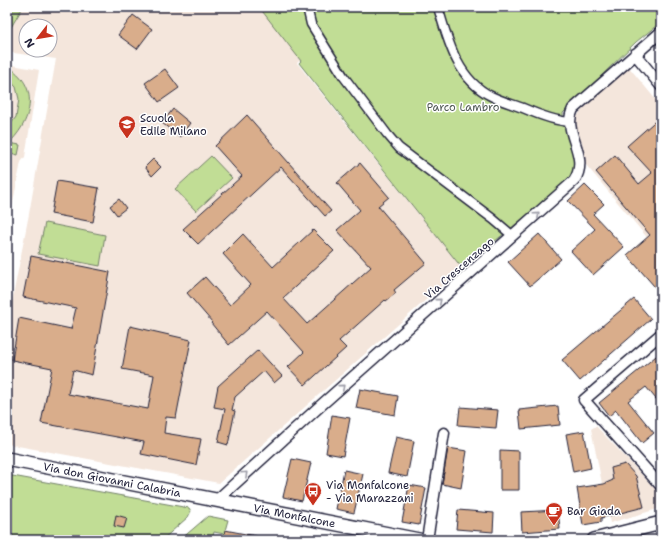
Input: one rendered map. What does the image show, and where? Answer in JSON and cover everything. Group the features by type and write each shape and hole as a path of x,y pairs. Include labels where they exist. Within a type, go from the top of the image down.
{"street":[{"path":"307,7 311,24 344,77 399,148 493,219 513,236"},
{"path":"438,7 447,39 456,61 471,81 491,96 536,114 570,122 571,113 576,105 661,32"},
{"path":"635,54 661,86"},
{"name":"Via Crescenzago","path":"216,500 324,402 513,236 576,178 579,170 579,160 570,122"},
{"path":"661,334 584,401 661,486"},
{"path":"427,540 444,433"},
{"name":"Via don Giovanni Calabria","path":"7,459 216,500"},
{"name":"Via Monfalcone","path":"216,500 419,540"},
{"path":"594,540 661,523"}],"shaded area":[{"path":"23,7 277,7 312,51 297,63 462,268 219,483 7,444 7,327 29,214 56,59 49,58 58,58 58,18 18,18 18,54 7,52 7,34"},
{"path":"7,64 39,70 25,157 21,162 7,232"},
{"path":"628,66 661,106 661,254 586,165 582,143 575,127 575,120 580,112"},
{"path":"596,426 661,495 661,508 610,523 591,429"}],"green space":[{"path":"7,7 23,7 7,34"},
{"name":"Parco Lambro","path":"259,7 661,7 661,22 636,42 563,113 563,121 574,140 575,171 570,180 462,268 299,63 301,61"},
{"path":"7,66 18,74 25,83 28,93 28,114 17,134 9,143 20,145 18,155 7,152 7,129 16,117 19,99 16,87 7,77"},
{"path":"211,156 232,178 196,211 175,189"},
{"path":"45,223 105,235 100,266 38,254"},
{"path":"7,475 189,508 191,511 188,517 162,540 7,540"},
{"path":"208,516 228,520 224,534 214,532 212,540 180,540"}],"building":[{"path":"133,15 152,29 137,49 118,35"},
{"path":"165,69 179,88 159,102 145,83"},
{"path":"173,109 190,123 180,137 162,123"},
{"path":"247,115 331,211 325,216 281,167 198,244 183,229 242,176 215,146"},
{"path":"661,116 661,294 627,255 650,235 596,172 615,155 639,184 652,173 627,146"},
{"path":"153,159 161,167 152,176 145,167"},
{"path":"360,163 389,197 378,206 426,263 394,290 396,293 386,301 385,300 339,341 346,348 305,385 288,367 304,352 267,311 229,345 211,323 212,322 187,293 205,277 230,305 251,285 223,254 243,234 273,267 313,230 334,251 283,298 307,324 371,267 337,230 360,210 337,183"},
{"path":"57,181 99,188 93,222 51,214"},
{"path":"585,185 604,204 593,214 624,247 593,275 571,251 595,229 568,201"},
{"path":"119,199 126,208 117,215 110,206"},
{"path":"539,234 561,259 530,286 508,262"},
{"path":"31,256 110,272 92,375 73,370 68,394 148,409 154,375 122,369 130,326 191,340 176,418 166,417 164,433 201,439 196,465 141,454 144,442 41,423 52,368 12,360 19,318 71,329 76,308 23,297"},
{"path":"634,299 651,319 580,381 562,360"},
{"path":"258,350 282,376 274,383 264,371 235,397 232,410 235,411 228,445 218,442 225,409 214,407 218,386"},
{"path":"661,352 661,405 646,387 628,401 654,433 642,443 616,410 609,416 599,403"},
{"path":"360,389 398,396 395,415 356,408"},
{"path":"558,406 560,425 521,429 519,410"},
{"path":"460,407 498,410 496,428 458,425"},
{"path":"332,415 350,418 343,456 326,453"},
{"path":"584,431 591,468 573,472 566,434"},
{"path":"396,437 414,441 407,477 388,473"},
{"path":"448,448 467,451 461,488 442,484"},
{"path":"500,450 519,451 519,490 500,490"},
{"path":"292,459 311,463 302,501 283,497"},
{"path":"625,464 636,476 644,507 601,518 601,522 583,525 577,488 604,484 613,480 611,468"},
{"path":"344,470 363,474 354,513 336,509"},
{"path":"409,485 426,488 419,525 402,522"},
{"path":"458,510 494,513 493,532 456,529"},
{"path":"558,510 560,529 522,532 521,512"},
{"path":"116,515 127,518 124,528 114,526"},
{"path":"225,530 256,536 255,540 223,540"}],"place":[{"name":"Scuola Edile Milano","path":"127,139"},
{"name":"Via Monfalcone - Via Marazzani","path":"313,506"},
{"name":"Bar Giada","path":"554,526"}]}
